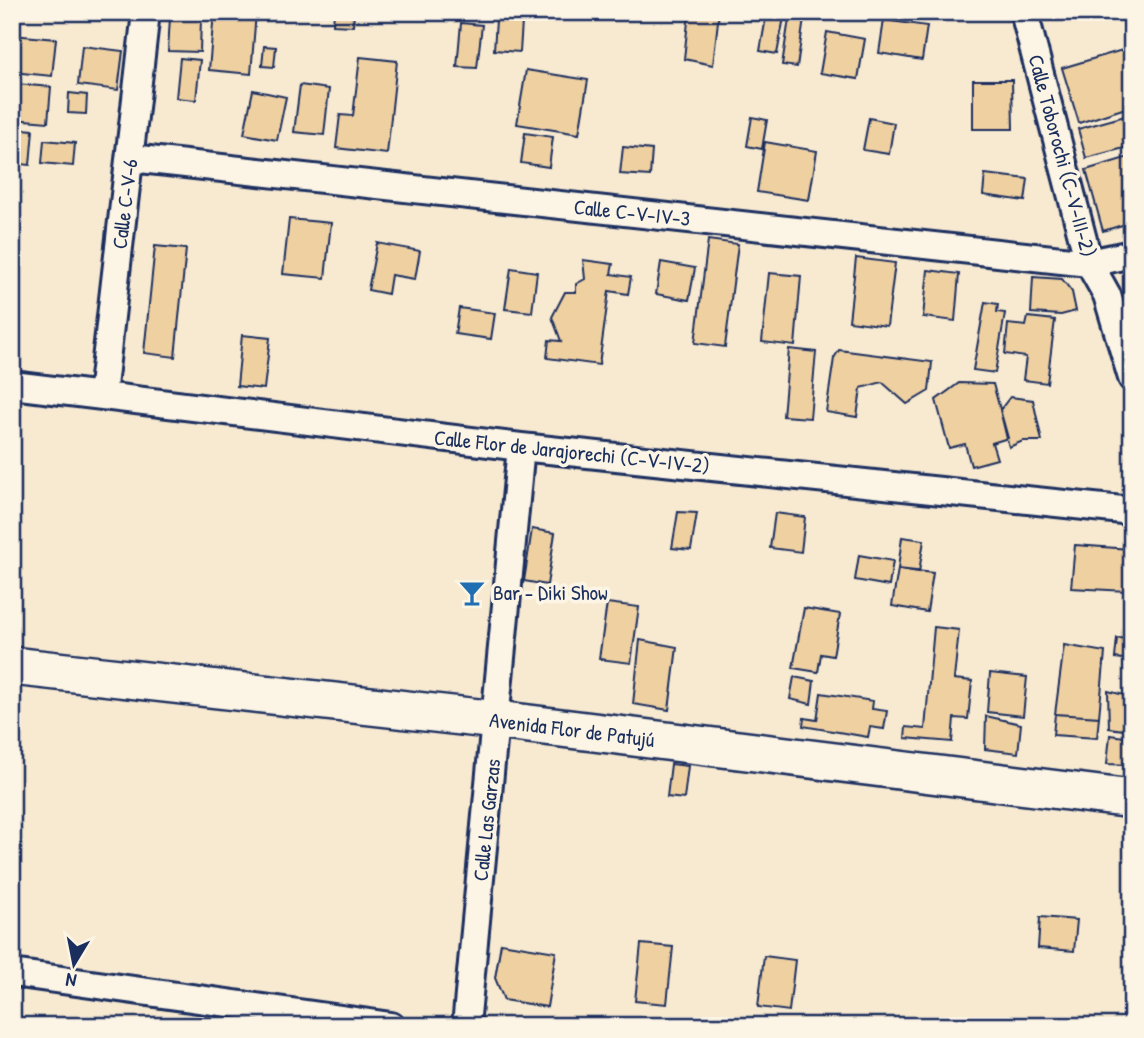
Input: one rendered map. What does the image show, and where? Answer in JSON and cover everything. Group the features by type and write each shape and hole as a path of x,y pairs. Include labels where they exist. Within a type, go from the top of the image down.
{"main road":[{"name":"Avenida Flor de Patujú","path":"12,666 497,720 1132,799"}],"street":[{"name":"Calle C-V-6","path":"102,395 146,12"},
{"name":"Calle Toborochi (C-V-III-2)","path":"1024,12 1089,263 1107,295 1132,378"},
{"name":"Calle C-V-IV-3","path":"131,158 1089,263 1132,254"},
{"name":"Calle Flor de Jarajorechi (C-V-IV-2)","path":"12,385 521,447 1132,511"},
{"name":"Calle Las Garzas","path":"466,1026 521,447"},
{"path":"12,974 382,1025"}],"building":[{"path":"214,12 256,12 251,74 209,70"},
{"path":"334,12 354,12 353,26 333,25"},
{"path":"689,12 719,12 713,65 684,59"},
{"path":"767,12 785,12 777,54 760,51"},
{"path":"790,12 805,12 797,67 782,65"},
{"path":"1054,12 1097,12 1055,20"},
{"path":"170,17 201,18 200,52 168,51"},
{"path":"496,20 522,22 520,52 494,50"},
{"path":"884,20 927,26 922,60 879,53"},
{"path":"461,23 482,25 477,68 457,67"},
{"path":"827,32 865,39 858,79 820,73"},
{"path":"12,35 56,39 52,76 12,72"},
{"path":"82,46 123,51 118,90 78,85"},
{"path":"264,46 276,47 274,67 262,66"},
{"path":"1129,48 1132,106 1079,123 1062,68"},
{"path":"360,57 397,61 387,154 336,148 340,115 353,116"},
{"path":"180,58 200,60 196,100 176,98"},
{"path":"526,70 588,80 579,134 517,124"},
{"path":"973,80 1012,80 1013,129 973,129"},
{"path":"16,84 51,87 48,122 13,119"},
{"path":"300,85 329,89 324,135 294,132"},
{"path":"253,90 286,97 277,140 244,134"},
{"path":"69,93 87,95 86,114 68,113"},
{"path":"1132,114 1132,146 1086,158 1078,129"},
{"path":"752,117 767,120 762,149 747,146"},
{"path":"869,118 894,123 889,154 863,150"},
{"path":"12,128 33,130 30,165 12,163"},
{"path":"525,133 553,137 549,167 521,163"},
{"path":"44,140 75,143 73,166 42,163"},
{"path":"765,142 817,151 809,200 757,192"},
{"path":"623,147 652,150 650,176 620,174"},
{"path":"1132,156 1132,222 1103,231 1086,170"},
{"path":"985,174 1028,179 1025,201 983,195"},
{"path":"289,219 331,223 325,278 283,274"},
{"path":"708,240 738,244 725,347 695,343"},
{"path":"377,243 420,251 415,279 391,275 388,294 368,290"},
{"path":"155,246 186,249 175,357 144,353"},
{"path":"856,258 895,263 887,326 849,321"},
{"path":"583,260 613,264 611,274 631,277 628,294 609,291 599,365 547,358 549,340 561,341 552,317 565,292 576,292 576,284 585,279"},
{"path":"661,262 695,268 689,300 656,294"},
{"path":"511,268 537,272 532,312 505,309"},
{"path":"928,270 959,274 955,321 923,317"},
{"path":"769,273 801,276 795,346 762,342"},
{"path":"1033,277 1062,279 1072,292 1076,311 1061,315 1031,313"},
{"path":"985,302 998,304 997,312 1005,313 995,373 973,370"},
{"path":"459,308 495,313 491,339 455,334"},
{"path":"1028,317 1055,320 1047,383 1023,380 1026,357 1005,354 1008,324 1026,326"},
{"path":"242,335 270,338 264,389 237,386"},
{"path":"789,349 816,352 810,418 783,416"},
{"path":"839,350 932,362 929,391 907,404 882,382 861,388 857,417 826,412 834,358"},
{"path":"959,383 993,384 1008,438 992,443 997,459 971,466 965,444 949,448 936,400"},
{"path":"1010,397 1033,400 1042,441 1023,441 1009,447 1000,410"},
{"path":"678,512 697,513 691,550 672,548"},
{"path":"775,513 805,517 801,552 770,548"},
{"path":"532,529 555,533 547,585 524,581"},
{"path":"902,537 924,540 919,572 898,569"},
{"path":"1075,545 1130,549 1127,591 1071,588"},
{"path":"859,555 893,561 889,586 855,580"},
{"path":"898,569 933,573 927,612 892,606"},
{"path":"607,603 639,607 631,663 599,659"},
{"path":"804,608 840,614 833,656 821,654 818,672 793,668"},
{"path":"934,627 959,630 954,679 972,681 968,719 954,718 952,742 905,738 906,727 925,729"},
{"path":"1117,638 1132,639 1132,660 1115,658"},
{"path":"640,640 677,647 669,710 633,704"},
{"path":"1064,645 1105,652 1099,717 1055,714"},
{"path":"990,673 1027,677 1023,716 987,712"},
{"path":"794,677 814,681 811,704 790,699"},
{"path":"1108,691 1132,697 1132,731 1109,728"},
{"path":"821,693 873,701 872,709 887,711 884,729 870,727 868,737 803,726 804,718 817,720"},
{"path":"1055,714 1099,717 1097,738 1053,735"},
{"path":"986,716 1021,724 1018,753 985,749"},
{"path":"1110,735 1132,738 1132,765 1107,764"},
{"path":"671,764 688,766 684,799 667,797"},
{"path":"1040,917 1077,920 1074,951 1038,948"},
{"path":"501,943 556,952 547,1007 504,1000 495,978"},
{"path":"641,944 673,947 667,1004 635,1001"},
{"path":"764,956 795,960 789,1011 758,1007"}],"place":[{"name":"Bar - Diki Show","path":"472,593"}]}
